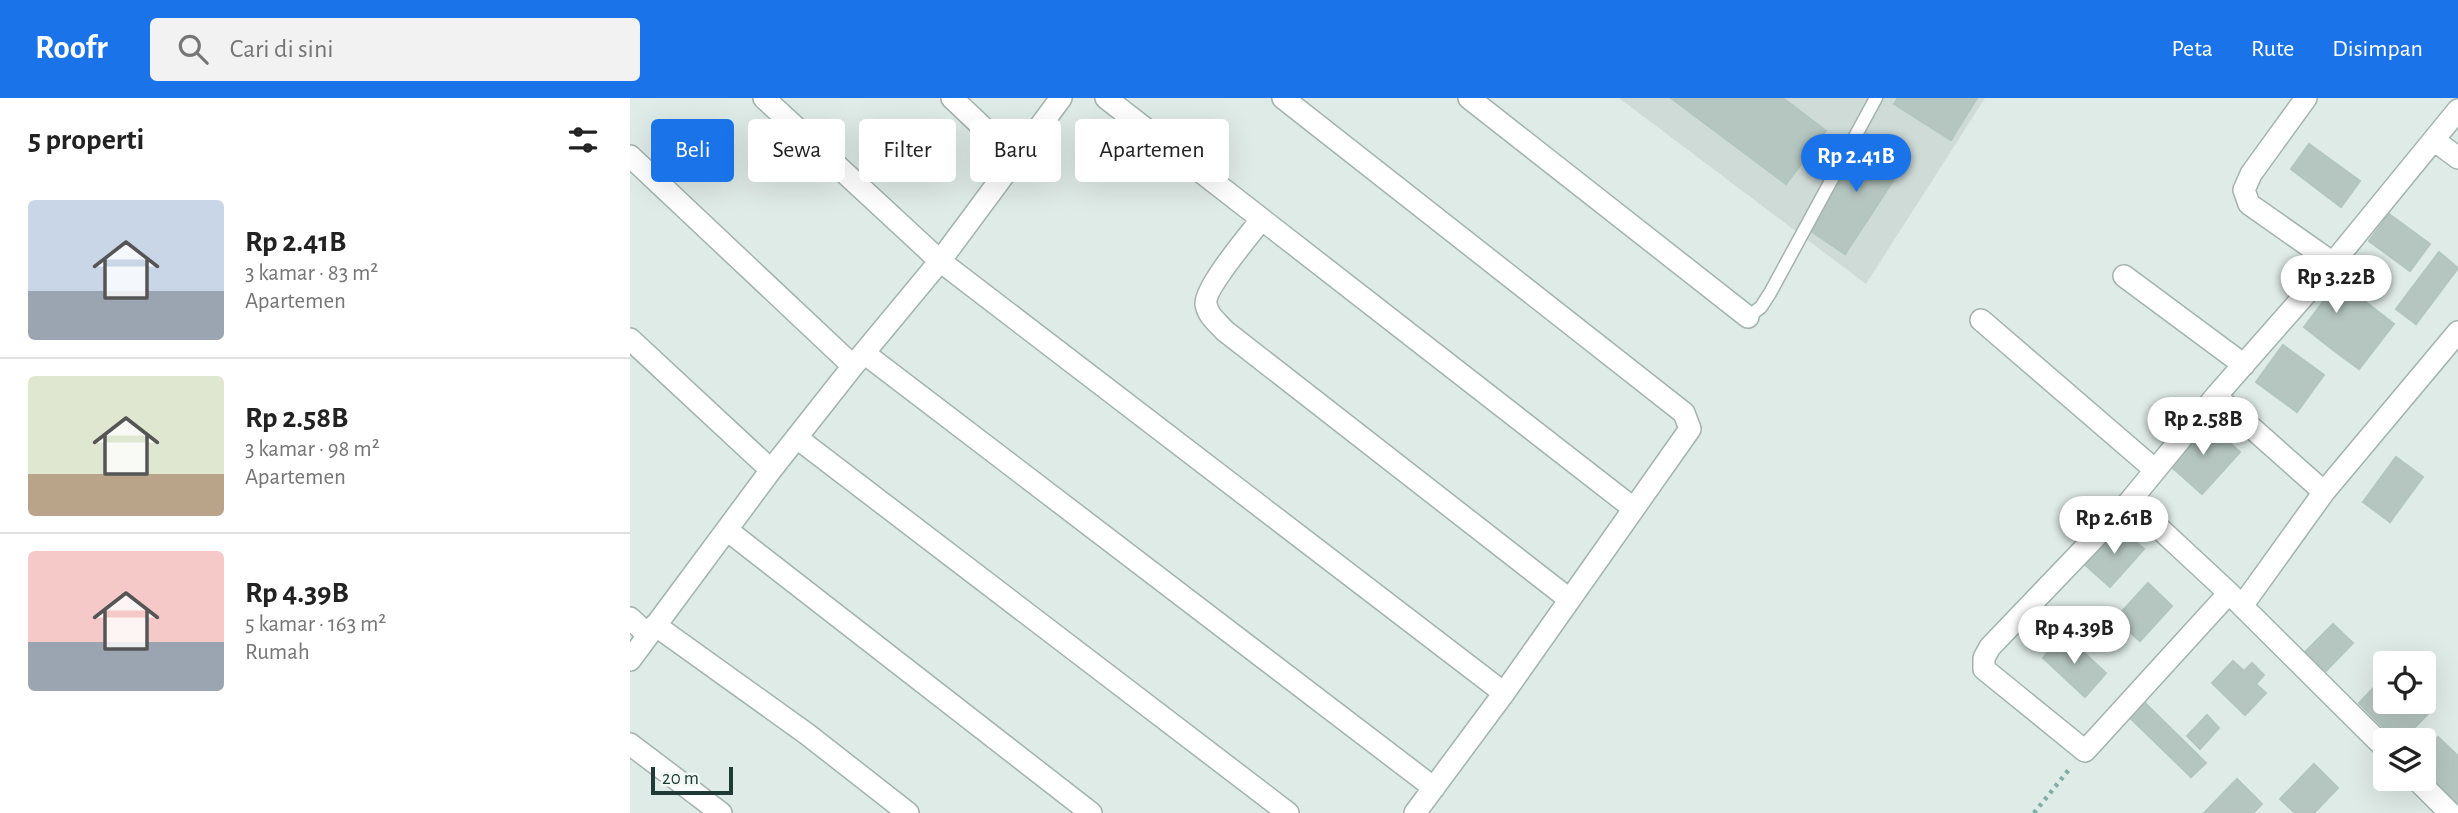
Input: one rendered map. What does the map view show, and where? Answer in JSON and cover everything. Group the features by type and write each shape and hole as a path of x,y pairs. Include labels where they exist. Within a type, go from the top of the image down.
{"street":[{"path":"764,98 940,261 1504,693"},
{"path":"952,98 974,119"},
{"path":"1045,119 1061,98"},
{"path":"1107,98 1633,508"},
{"path":"1283,98 1684,412 1690,429 1504,693 1415,813"},
{"path":"1469,98 1748,317"},
{"path":"2306,98 2251,174 2244,190 2249,204 2333,263"},
{"path":"2458,110 2333,263 2154,469 2130,501 1990,647 1984,658 1984,669 2085,751 2235,599 2458,332"},
{"path":"2434,140 2458,158"},
{"path":"630,156 858,359 1434,788"},
{"path":"630,660 771,470 858,359 940,261 998,182"},
{"path":"1261,220 1212,286 1205,300 1209,314 1225,331 1569,599"},
{"path":"2124,276 2244,365"},
{"path":"1981,320 2154,469"},
{"path":"630,339 771,470"},
{"path":"2216,397 2324,492"},
{"path":"797,438 1288,813"},
{"path":"2130,501 2235,599 2373,736"},
{"path":"727,530 1091,813"},
{"path":"630,618 807,734 908,813"},
{"path":"630,744 721,813"},
{"path":"2428,791 2450,813"}],"lane":[{"path":"1748,317 1770,293 1876,98"}],"path":[{"path":"2035,813 2085,751"}],"shaded area":[{"path":"1619,98 1671,98 1785,184 1826,131 1783,98 1898,98 1894,105 1950,140 1977,98 1985,98 1866,284","holes":["1866,135 1906,161 1845,253 1805,227"]}],"building":[{"path":"1671,98 1783,98 1826,131 1786,184"},
{"path":"1898,98 1977,98 1951,140 1894,104"},
{"path":"1867,134 1906,161 1845,254 1805,227"},
{"path":"2309,144 2360,181 2341,207 2291,169"},
{"path":"2389,214 2430,244 2410,271 2369,241"},
{"path":"2439,252 2458,268 2416,324 2396,309"},
{"path":"2339,281 2367,303 2332,349 2304,327"},
{"path":"2367,303 2394,324 2359,369 2332,349"},
{"path":"2283,345 2324,375 2297,412 2256,382"},
{"path":"2204,420 2240,452 2202,494 2166,462"},
{"path":"2396,457 2423,477 2390,522 2363,502"},
{"path":"2117,525 2144,549 2110,587 2083,563"},
{"path":"2148,583 2172,606 2140,641 2115,619"},
{"path":"2333,624 2353,643 2322,675 2302,655"},
{"path":"2064,634 2106,673 2085,697 2043,658"},
{"path":"2233,661 2244,671 2252,663 2264,675 2256,684 2266,693 2245,715 2212,683"},
{"path":"2373,688 2373,714 2428,714 2414,728 2384,728 2359,703"},
{"path":"2140,698 2206,763 2191,777 2125,713"},
{"path":"2207,715 2219,728 2200,749 2187,736"},
{"path":"2438,737 2458,756 2458,805 2436,783"},
{"path":"2314,764 2338,788 2314,813 2295,813 2280,799"},
{"path":"2237,779 2262,804 2253,813 2204,813"}]}
